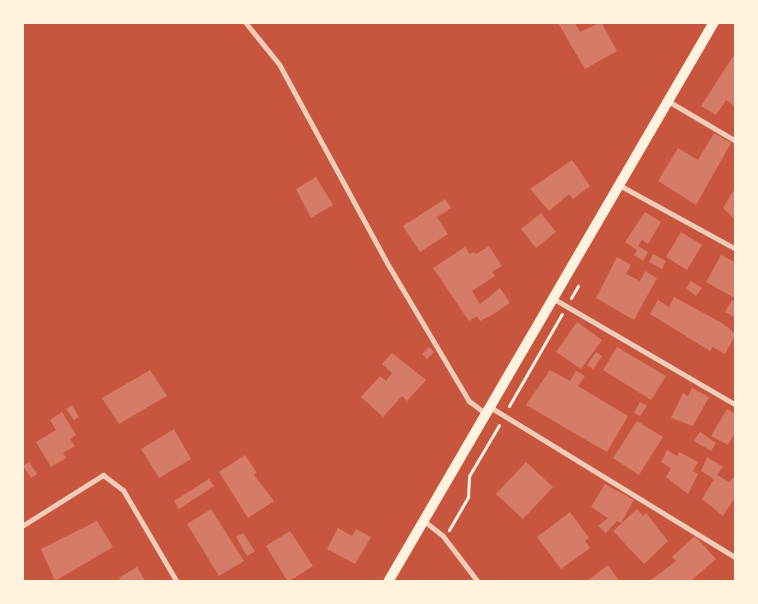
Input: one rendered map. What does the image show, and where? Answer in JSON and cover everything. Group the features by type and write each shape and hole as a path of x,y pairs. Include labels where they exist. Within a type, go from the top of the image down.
{"main road":[{"path":"388,582 714,22"}],"street":[{"path":"245,22 279,64 387,263 469,401 736,558"},
{"path":"668,101 736,141"},
{"path":"618,184 736,250"},
{"path":"554,299 736,405"},
{"path":"22,526 104,475 123,490 177,582"},
{"path":"424,521 443,536 478,582"}],"building":[{"path":"574,22 580,32 601,22 617,51 585,69 558,23"},
{"path":"734,55 736,107 726,100 716,115 701,106"},
{"path":"714,133 731,143 696,205 658,181 678,148 698,160"},
{"path":"572,160 590,186 573,199 569,194 549,211 530,189"},
{"path":"316,177 333,205 311,218 296,189"},
{"path":"734,190 736,191 736,221 723,208"},
{"path":"445,199 451,208 437,217 448,234 420,252 403,226"},
{"path":"645,212 661,222 648,244 642,240 638,246 648,252 643,261 634,255 637,250 625,242"},
{"path":"541,213 556,232 536,248 521,229"},
{"path":"681,232 702,245 687,270 666,257"},
{"path":"489,246 502,266 492,272 495,276 472,291 480,304 500,288 510,303 480,321 477,316 469,321 433,268 465,247 470,254 474,252 476,254"},
{"path":"653,254 666,261 662,269 649,262"},
{"path":"721,255 736,263 736,299 706,282"},
{"path":"617,257 631,265 626,274 640,281 645,271 657,278 634,320 596,298"},
{"path":"691,281 702,288 696,296 686,288"},
{"path":"674,297 722,323 736,334 725,354 713,347 710,351 650,314 658,300 669,307"},
{"path":"732,300 736,302 736,318 725,312"},
{"path":"577,322 602,340 581,369 556,352"},
{"path":"429,347 434,352 427,359 422,354"},
{"path":"617,347 666,376 651,400 603,370"},
{"path":"596,352 602,356 593,369 587,365"},
{"path":"392,353 426,380 407,401 402,396 383,417 361,397 380,376 386,381 392,373 382,364"},
{"path":"150,370 167,396 119,424 102,398"},
{"path":"550,370 570,381 576,371 585,376 578,386 628,416 607,452 526,405"},
{"path":"692,388 709,397 693,426 671,418 683,393 688,396"},
{"path":"640,402 647,406 640,416 634,413"},
{"path":"72,405 79,417 74,420 66,409"},
{"path":"727,409 736,414 736,431 728,445 711,436"},
{"path":"62,412 76,435 70,439 75,446 63,453 66,458 51,467 36,442 56,430 50,420"},
{"path":"637,421 663,437 639,475 613,458"},
{"path":"174,429 191,459 159,478 141,449"},
{"path":"700,432 716,443 711,451 694,441"},
{"path":"667,450 677,456 679,452 698,462 693,471 698,474 688,494 666,477 671,468 661,462"},
{"path":"245,455 257,473 254,475 274,501 248,518 219,472"},
{"path":"707,457 723,467 717,475 729,482 736,475 736,496 723,516 702,499 714,479 701,471"},
{"path":"29,462 37,474 31,478 23,466"},
{"path":"526,462 553,487 523,519 496,494"},
{"path":"209,479 214,486 179,509 174,501"},
{"path":"605,484 634,500 621,523 617,521 606,533 598,526 608,518 591,507"},
{"path":"211,509 244,561 219,576 187,524"},
{"path":"637,509 643,516 646,513 668,541 644,564 613,531"},
{"path":"570,512 589,538 585,541 590,548 561,569 537,537"},
{"path":"97,521 113,547 55,581 41,549"},
{"path":"338,528 352,536 356,529 371,537 355,564 327,549"},
{"path":"290,531 313,566 288,582 266,546"},
{"path":"243,533 255,551 247,556 236,537"},
{"path":"695,536 716,559 692,580 653,582 651,580 676,561 672,557"},
{"path":"608,565 620,582 586,582"},
{"path":"137,567 146,582 121,582 119,578"}]}
